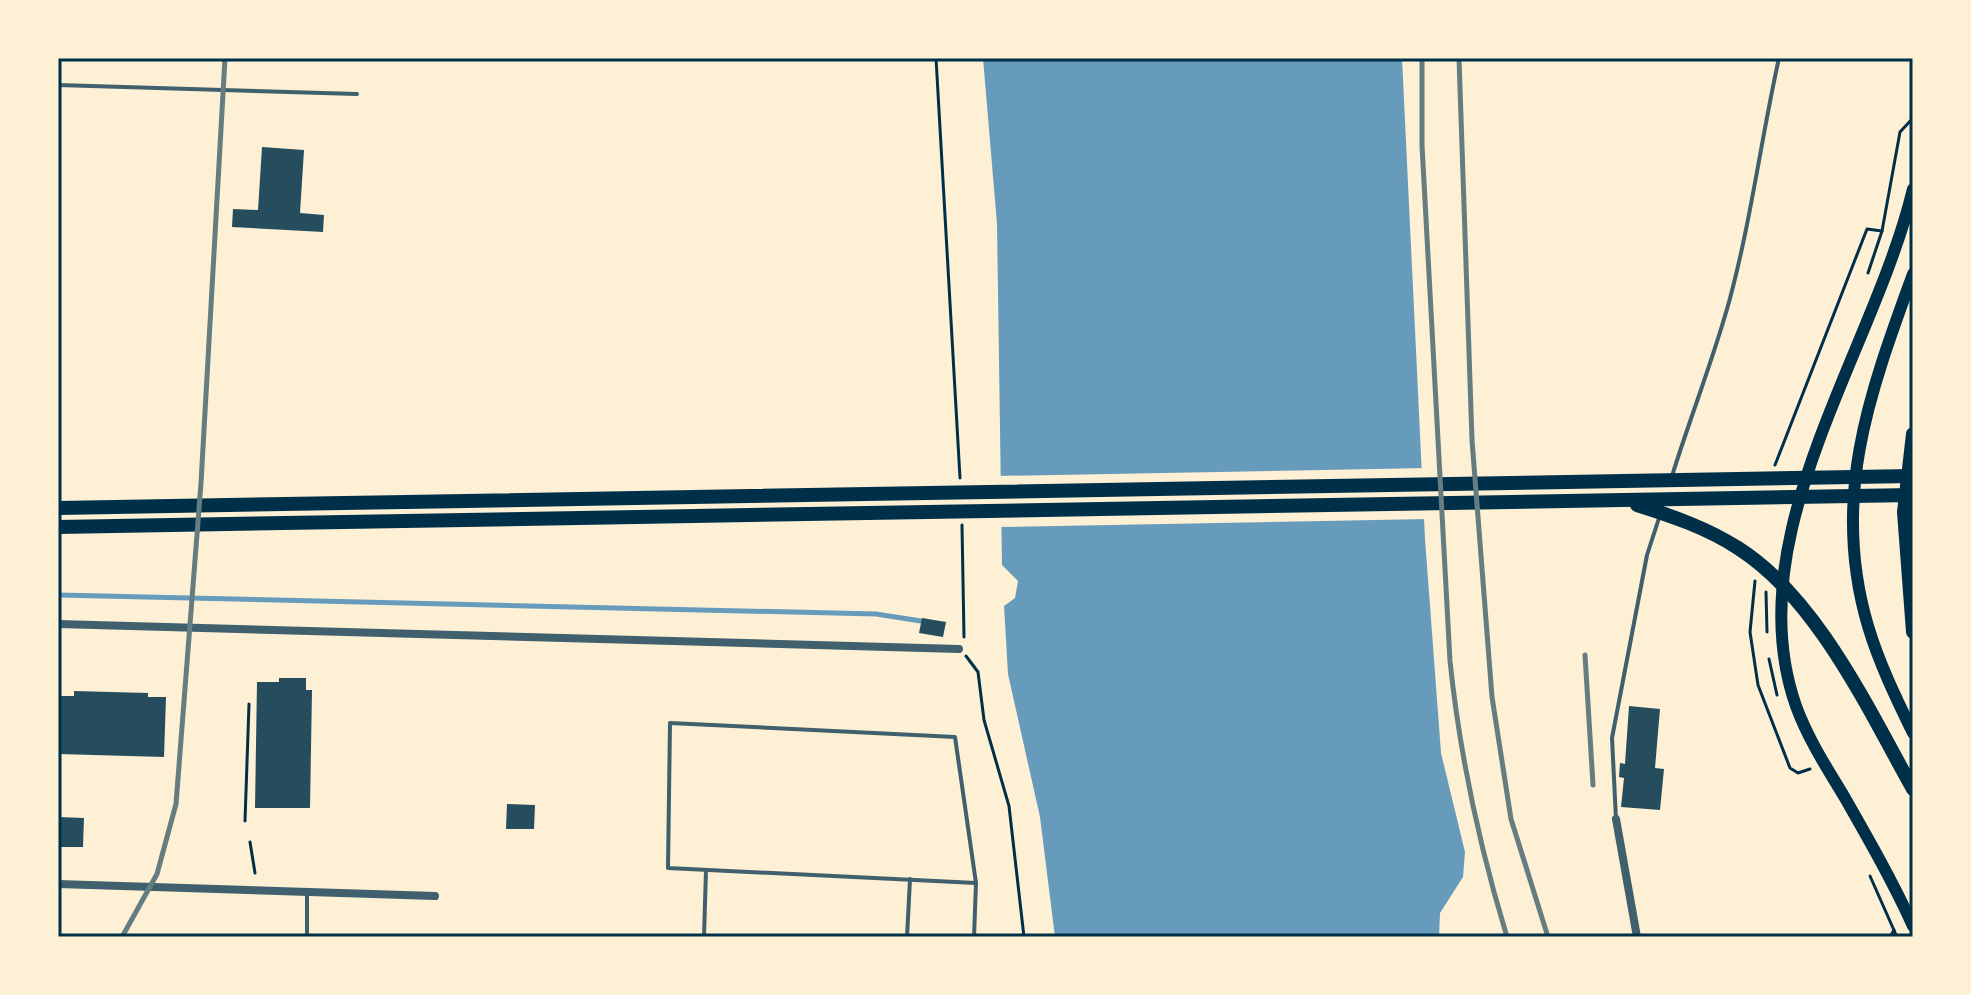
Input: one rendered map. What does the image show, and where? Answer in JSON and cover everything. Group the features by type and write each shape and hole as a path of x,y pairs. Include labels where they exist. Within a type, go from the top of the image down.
{"highway":[{"path":"1913,434 1904,531 1913,632"},
{"path":"58,508 1911,469"},
{"path":"58,527 1913,495"},
{"path":"1625,501 1695,525 1740,549 1792,596 1826,642 1913,789"},
{"path":"1904,531 1913,578"}],"main road":[{"path":"1913,189 1889,270 1831,414 1798,511 1780,590 1783,653 1797,707 1811,740 1885,867 1913,926"},
{"path":"1913,274 1859,438 1852,526 1868,626 1913,733"}],"street":[{"path":"58,624 959,649"},
{"path":"1616,819 1637,937"},
{"path":"58,884 435,896"}],"lane":[{"path":"1670,484 1728,303 1757,181 1758,149 1779,58"},
{"path":"58,85 357,94"},
{"path":"1616,819 1612,738 1647,555 1665,498"},
{"path":"974,937 976,883 955,737 670,723 668,868 976,883"},
{"path":"704,937 706,870"},
{"path":"907,937 910,879"},
{"path":"307,937 308,891"}],"path":[{"path":"936,58 961,490"},
{"path":"1864,286 1882,231 1900,132 1913,118"},
{"path":"1775,465 1867,229 1882,231"},
{"path":"949,524 964,522 965,634 959,649 978,672 984,720 1009,806 1024,937"},
{"path":"1755,574 1750,632 1758,685 1793,771 1802,773 1810,769"},
{"path":"1767,582 1764,610 1767,636"},
{"path":"1768,649 1778,699"},
{"path":"245,821 249,704"},
{"path":"1804,759 1817,782"},
{"path":"250,842 255,873"},
{"path":"1869,872 1897,937"},
{"path":"1890,937 1894,930"}],"water":[{"path":"983,58 1402,58 1425,539 1441,753 1465,852 1463,877 1440,913 1439,937 1055,937 1040,817 1008,674 1004,606 1015,598 1018,581 1002,565 997,224"}],"pier":[{"path":"1427,468 1428,519 998,527 997,476"}],"building":[{"path":"262,147 304,150 300,213 324,215 323,232 232,227 233,209 258,210"},
{"path":"922,618 946,622 943,637 919,633"},
{"path":"279,678 306,678 306,690 312,690 310,808 255,808 257,682 279,682"},
{"path":"74,691 148,693 148,697 166,697 164,757 58,754 58,696 74,696"},
{"path":"1629,706 1660,709 1655,768 1664,769 1660,810 1621,807 1624,778 1619,777 1620,763 1625,764"},
{"path":"507,804 535,805 534,829 506,829"},
{"path":"58,817 84,818 83,847 58,847"}],"waterway":[{"path":"58,595 876,614 921,621"}],"railway":[{"path":"122,937 157,874 176,804 201,483 225,58"},
{"path":"1422,58 1422,145 1450,661 1472,800 1507,937"},
{"path":"1459,58 1472,440 1492,697 1511,819 1548,937"},
{"path":"1585,655 1593,785"}]}
